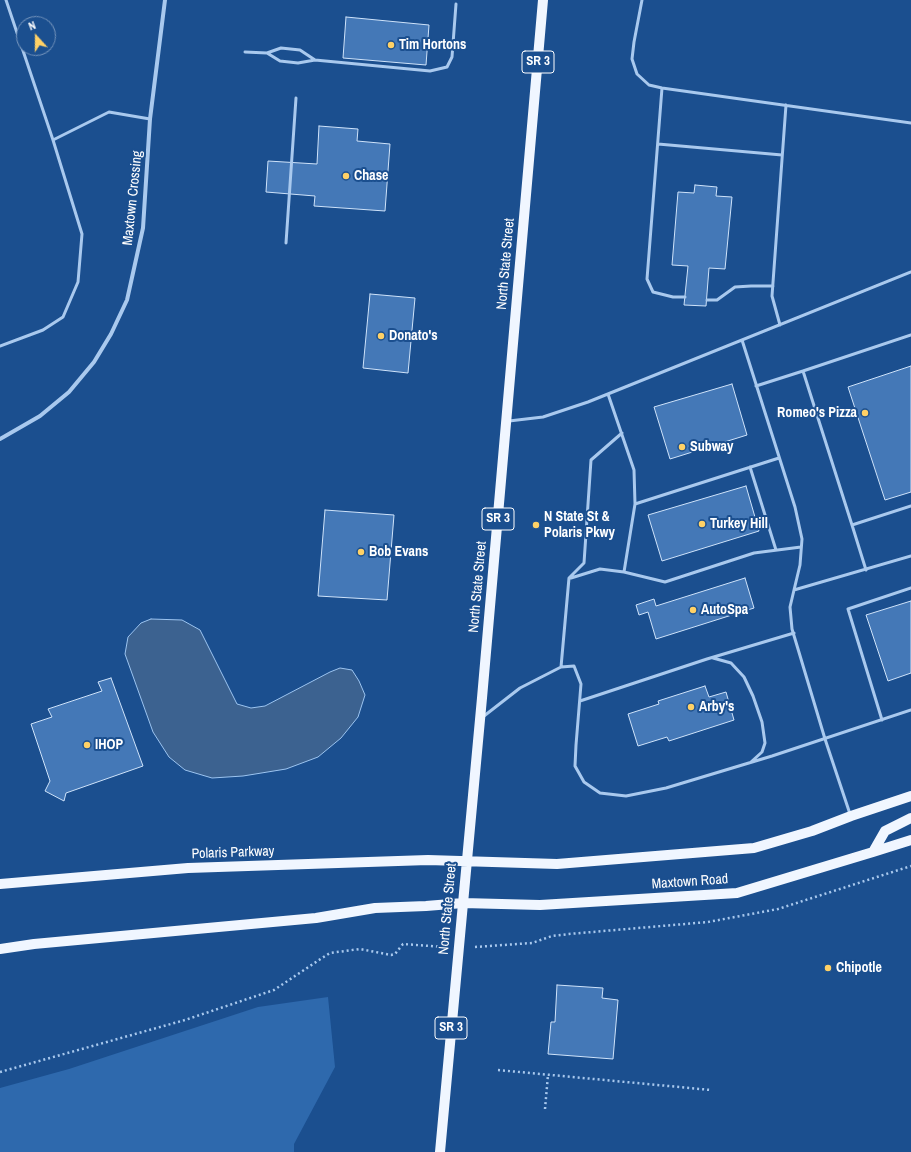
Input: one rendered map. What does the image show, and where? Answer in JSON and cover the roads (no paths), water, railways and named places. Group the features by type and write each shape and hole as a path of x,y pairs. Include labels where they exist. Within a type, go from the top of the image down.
{"main road":[{"name":"North State Street","path":"440,1152 481,718 543,0"},
{"name":"Maxtown Road","path":"467,862 557,864 754,848 812,831 911,796"},
{"path":"874,852 885,831 911,818"},
{"name":"Maxtown Road","path":"463,902 540,905 738,893 911,840"},
{"name":"Polaris Parkway","path":"0,884 188,868 428,860 467,862"},
{"path":"0,949 34,944 316,918 375,908 426,906 463,902"}],"street":[{"name":"Maxtown Crossing","path":"0,439 40,416 69,392 94,362 111,334 128,300 143,228 150,119 165,0"}],"lane":[{"path":"0,346 43,330 63,317 78,282 82,234 53,140 6,0"},
{"path":"642,0 632,59 637,74 649,85 911,123"},
{"path":"267,53 280,61 298,63 315,60 430,71 447,67 452,57 456,4"},
{"path":"245,52 267,53 281,48 300,50 315,60"},
{"path":"662,88 647,279 653,292 672,297 685,297"},
{"path":"286,243 296,98"},
{"path":"780,325 772,296 786,106"},
{"path":"53,140 109,112 150,119"},
{"path":"658,144 782,155"},
{"path":"507,421 543,417 588,402 911,272"},
{"path":"707,300 716,300 735,288 773,286"},
{"path":"756,386 911,336"},
{"path":"742,340 795,508 802,539 800,565 790,607 794,633 825,739 851,816"},
{"path":"802,371 866,570"},
{"path":"608,394 634,470 635,504 624,572"},
{"path":"561,667 569,578 584,562 591,460 622,433"},
{"path":"635,504 779,458"},
{"path":"750,467 776,550"},
{"path":"852,525 911,506"},
{"path":"569,578 600,569 624,572 666,582 754,553 801,547"},
{"path":"794,590 911,556"},
{"path":"882,720 848,609 911,588"},
{"path":"580,701 712,657 794,633"},
{"path":"712,657 731,663 744,677 760,715 766,742 762,752 749,763"},
{"path":"481,718 520,688 561,667 574,666 581,684 575,766 584,782 600,793 626,796 658,790 749,763 911,710"}],"place":[{"name":"Tim Hortons","path":"391,45"},
{"name":"Chase","path":"346,176"},
{"name":"Donato's","path":"381,336"},
{"name":"Romeo's Pizza","path":"865,413"},
{"name":"Subway","path":"682,447"},
{"name":"Turkey Hill","path":"702,524"},
{"name":"N State St & Polaris Pkwy","path":"536,525"},
{"name":"Bob Evans","path":"361,552"},
{"name":"AutoSpa","path":"693,610"},
{"name":"Arby's","path":"691,707"},
{"name":"IHOP","path":"87,745"},
{"name":"Chipotle","path":"828,968"}]}
